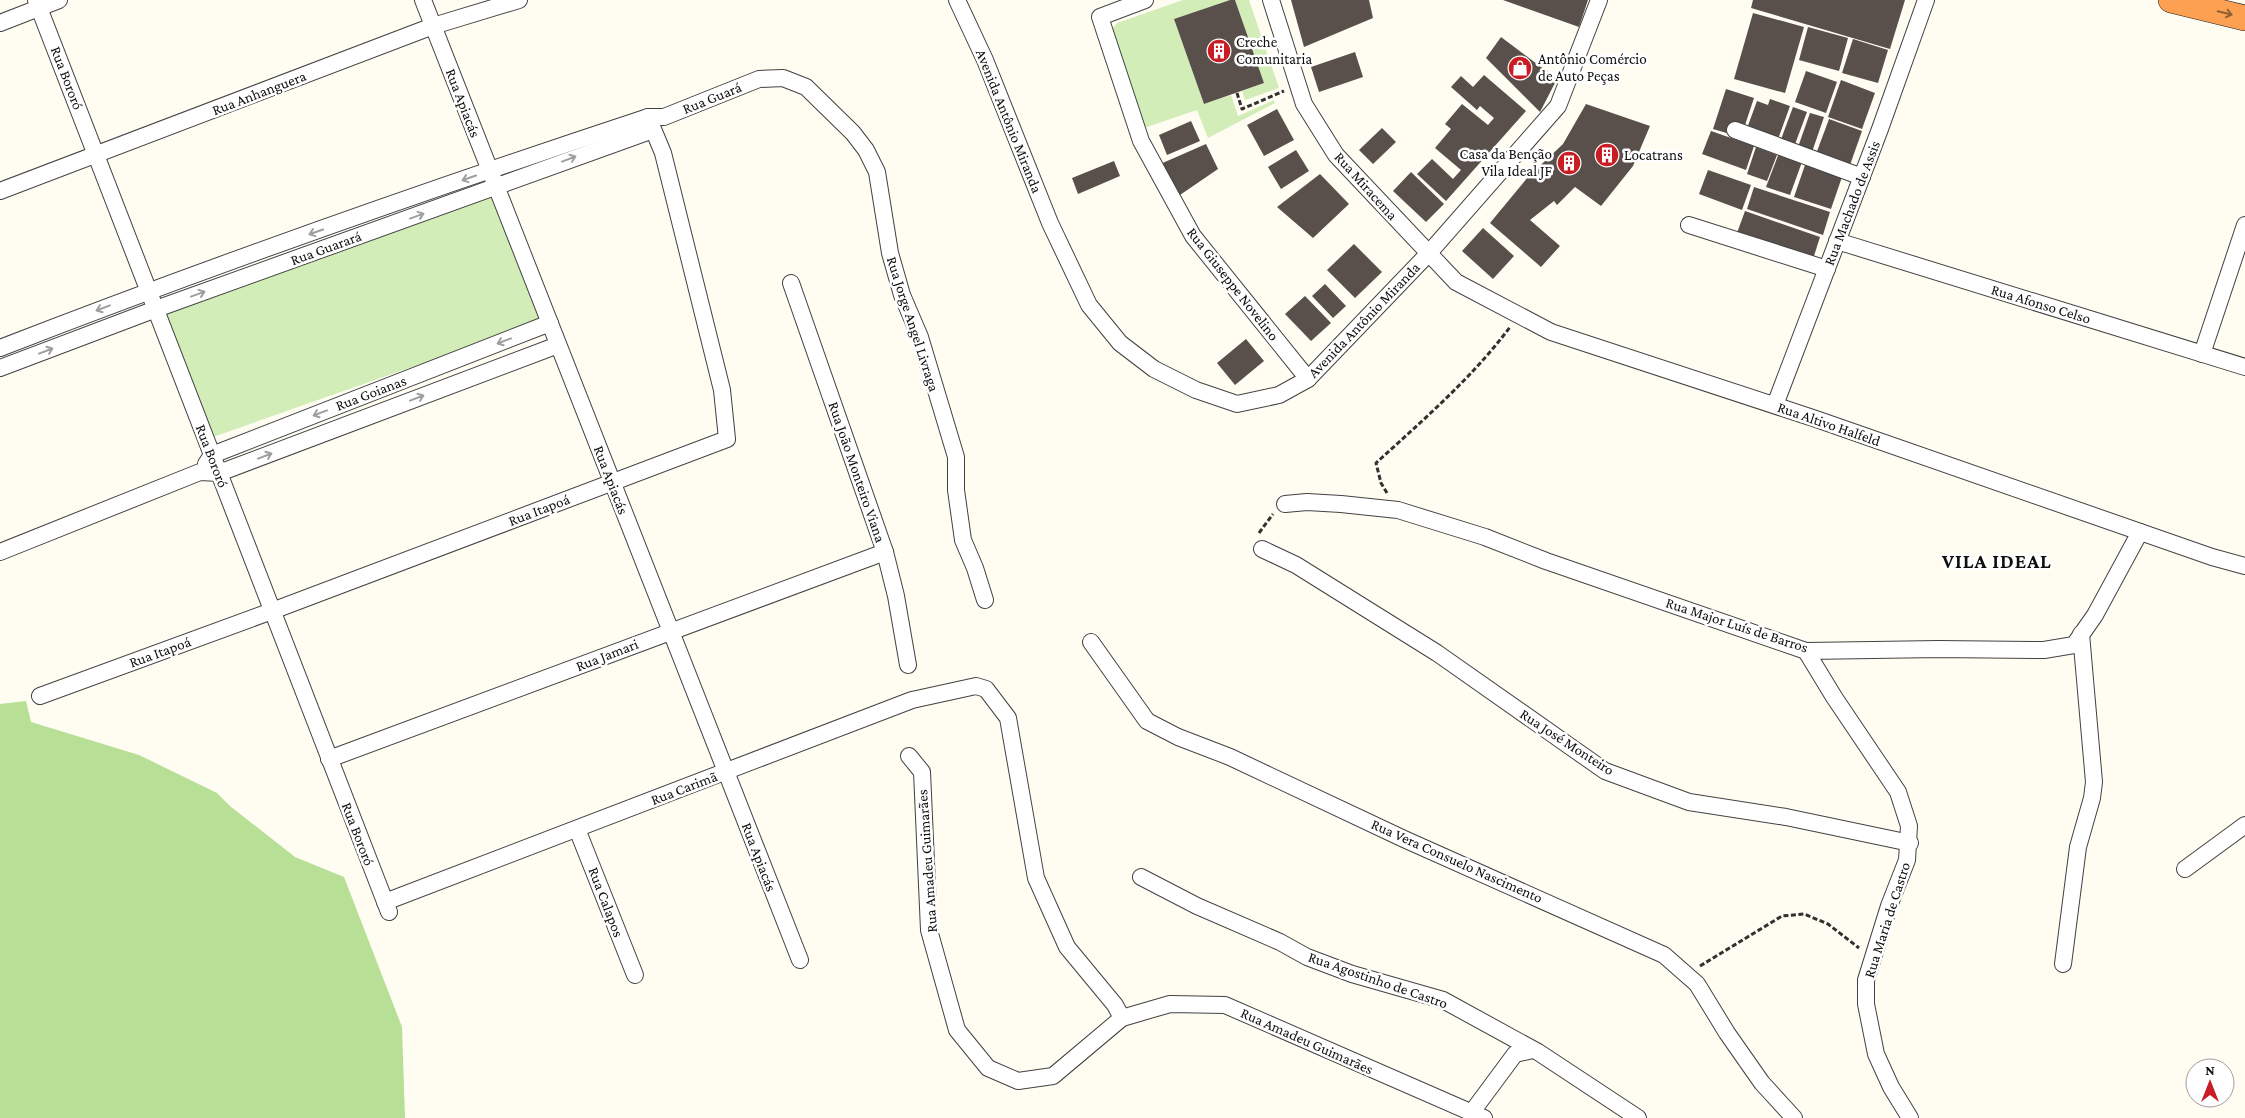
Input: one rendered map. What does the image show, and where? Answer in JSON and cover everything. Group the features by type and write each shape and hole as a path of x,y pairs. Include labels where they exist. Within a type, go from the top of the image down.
{"highway":[{"path":"2171,0 2245,18"}],"street":[{"path":"0,22 38,4 59,0"},
{"name":"Rua Apiacás","path":"423,0 800,960"},
{"name":"Rua Anhanguera","path":"0,191 97,156 433,26 519,0"},
{"name":"Avenida Antônio Miranda","path":"957,0 985,60 1050,223 1089,305 1120,343 1154,369 1196,390 1236,404 1279,395 1308,379 1429,253 1558,106 1599,0"},
{"name":"Rua Giuseppe Novelino","path":"1145,0 1100,17 1141,141 1193,236 1308,379"},
{"name":"Rua Miracema","path":"1271,0 1304,104 1336,155 1429,253"},
{"name":"Rua Machado de Assis","path":"1775,405 1862,177 1926,0"},
{"name":"Rua Bororó","path":"38,4 387,907"},
{"name":"Rua Jorge Angel Livraga","path":"760,79 783,78 806,88 854,133 866,150 877,172 890,253 902,295 920,337 956,457 956,490 963,540 975,568 985,600"},
{"name":"Rua Guará","path":"655,122 760,79"},
{"name":"Rua Guarará","path":"0,348 148,290 490,171 655,122"},
{"name":"Rua Guarará","path":"0,368 156,309 496,188 586,153 655,122"},
{"name":"Rua Itapoá","path":"40,696 272,611 727,439 722,390 655,122"},
{"path":"1735,130 1862,177"},
{"path":"383,208 390,226"},
{"path":"1689,225 1827,269"},
{"path":"2202,354 2245,225"},
{"name":"Rua Afonso Celso","path":"1837,241 2245,367"},
{"name":"Rua Altivo Halfeld","path":"1429,253 1456,282 1551,332 1775,405 2140,532 2245,566"},
{"name":"Rua João Monteiro Viana","path":"791,283 885,552 896,596 908,665"},
{"name":"Rua Goianas","path":"212,455 550,323"},
{"name":"Rua Goianas","path":"0,552 200,472 219,473 558,345"},
{"path":"200,472 212,455"},
{"name":"Rua Major Luís de Barros","path":"1285,504 1307,502 1398,510 1485,537 1546,561 1806,651 1939,648 2044,650 2074,644 2094,615 2140,532"},
{"name":"Rua José Monteiro","path":"1262,549 1296,565 1436,653 1605,771 1689,802 1786,817 1910,842"},
{"name":"Rua Jamari","path":"329,759 885,552"},
{"path":"2063,964 2078,848 2092,798 2094,782 2081,634"},
{"name":"Rua Vera Consuelo Nascimento","path":"1091,642 1147,721 1178,737 1230,757 1664,955 1697,984 1727,1033 1762,1083 1794,1118"},
{"name":"Rua Maria de Castro","path":"1806,651 1834,697 1898,792 1909,826 1910,842 1907,860 1889,906 1866,980 1866,1004 1876,1054 1890,1087 1910,1118"},
{"name":"Rua Carimã","path":"387,907 578,829 912,700 976,686 986,689 1008,718 1036,878 1067,947 1115,1005 1122,1018"},
{"name":"Rua Amadeu Guimarães","path":"909,756 922,772 929,930 957,1030 988,1068 1018,1081 1053,1076 1122,1018 1170,1004 1225,1005 1478,1115"},
{"path":"2185,869 2245,825"},
{"name":"Rua Calapos","path":"578,829 635,975"},
{"name":"Rua Agostinho de Castro","path":"1141,877 1196,906 1280,942 1307,957 1352,974 1443,1000 1533,1050 1638,1118"},
{"path":"1478,1115 1515,1054 1533,1050"}],"path":[{"path":"1237,93 1242,109 1273,96"},
{"path":"1398,510 1381,483 1376,463 1447,397 1478,365 1519,315"},
{"path":"1262,549 1256,542 1259,532 1272,515 1285,504"},
{"path":"1686,974 1782,916 1804,914 1828,924 1872,959"}],"green space":[{"path":"1183,0 1230,0 1174,19 1204,104 1231,95 1238,116 1274,100 1275,103 1208,138 1197,110 1141,129 1111,31 1117,23"},
{"path":"1235,0 1249,0 1279,88 1245,100 1242,91 1264,83"},
{"path":"495,193 543,321 213,437 158,314"},
{"path":"26,701 31,722 139,755 217,793 230,806 295,857 344,877 402,1027 405,1118 0,1118 0,704"}],"building":[{"name":"Creche Comunitaria","path":"1235,0 1264,83 1204,104 1174,19"},
{"path":"1291,0 1369,0 1373,18 1304,47"},
{"path":"1503,0 1588,0 1579,27"},
{"path":"1753,0 1905,0 1890,49 1751,8"},
{"path":"1753,13 1804,27 1785,93 1734,79"},
{"path":"1808,27 1848,38 1839,71 1799,60"},
{"name":"Antônio Comércio de Auto Peças","path":"1501,37 1557,79 1540,112 1486,58"},
{"path":"1853,39 1888,50 1878,83 1842,73"},
{"path":"1355,52 1363,77 1319,92 1311,67"},
{"path":"1806,71 1837,82 1826,113 1795,102"},
{"path":"1484,75 1526,111 1446,201 1417,174 1432,159 1453,179 1461,170 1435,148 1451,129 1445,124 1462,104 1488,125 1494,118 1480,106 1477,110 1451,87 1461,76 1473,87"},
{"path":"1841,80 1875,93 1862,129 1828,117"},
{"path":"1726,89 1754,98 1744,128 1730,134 1713,129"},
{"path":"1770,99 1790,106 1777,142 1746,131 1757,101 1768,105"},
{"path":"1586,104 1650,126 1633,166 1601,206 1575,187 1557,205 1554,201 1530,220 1560,246 1541,267 1490,223 1528,177 1563,144"},
{"path":"1793,107 1807,112 1794,147 1780,142"},
{"path":"1277,109 1294,140 1264,156 1247,125"},
{"path":"1810,113 1824,117 1812,152 1798,147"},
{"path":"1829,119 1862,131 1850,165 1816,154"},
{"path":"1191,121 1200,141 1167,155 1159,135"},
{"path":"1382,128 1396,142 1373,164 1359,150"},
{"path":"1711,131 1754,146 1746,170 1702,154"},
{"path":"1206,144 1218,169 1177,197 1158,165"},
{"path":"1756,147 1777,155 1767,181 1747,174"},
{"path":"1296,150 1309,171 1281,189 1268,167"},
{"path":"1779,153 1802,162 1790,195 1766,187"},
{"path":"1114,161 1120,176 1078,194 1072,178"},
{"path":"1806,162 1843,174 1831,209 1794,197"},
{"path":"1708,170 1751,185 1742,210 1699,194"},
{"path":"1411,172 1444,204 1426,222 1393,191"},
{"path":"1320,174 1349,204 1313,238 1277,207"},
{"path":"1754,187 1830,212 1823,235 1747,209"},
{"path":"1745,211 1820,237 1813,259 1737,233"},
{"path":"1483,228 1514,256 1493,279 1462,251"},
{"path":"1354,244 1382,272 1355,298 1327,270"},
{"path":"1325,284 1346,306 1333,318 1312,296"},
{"path":"1305,296 1331,323 1311,341 1285,314"},
{"path":"1246,339 1264,361 1235,385 1217,363"}],"place":[{"name":"Creche Comunitaria","path":"1219,51"},
{"name":"Antônio Comércio de Auto Peças","path":"1520,68"},
{"name":"Locatrans","path":"1607,155"},
{"name":"Casa da Benção Vila Ideal JF","path":"1569,163"}],"district":[{"name":"VILA IDEAL","path":"1997,561"}]}
